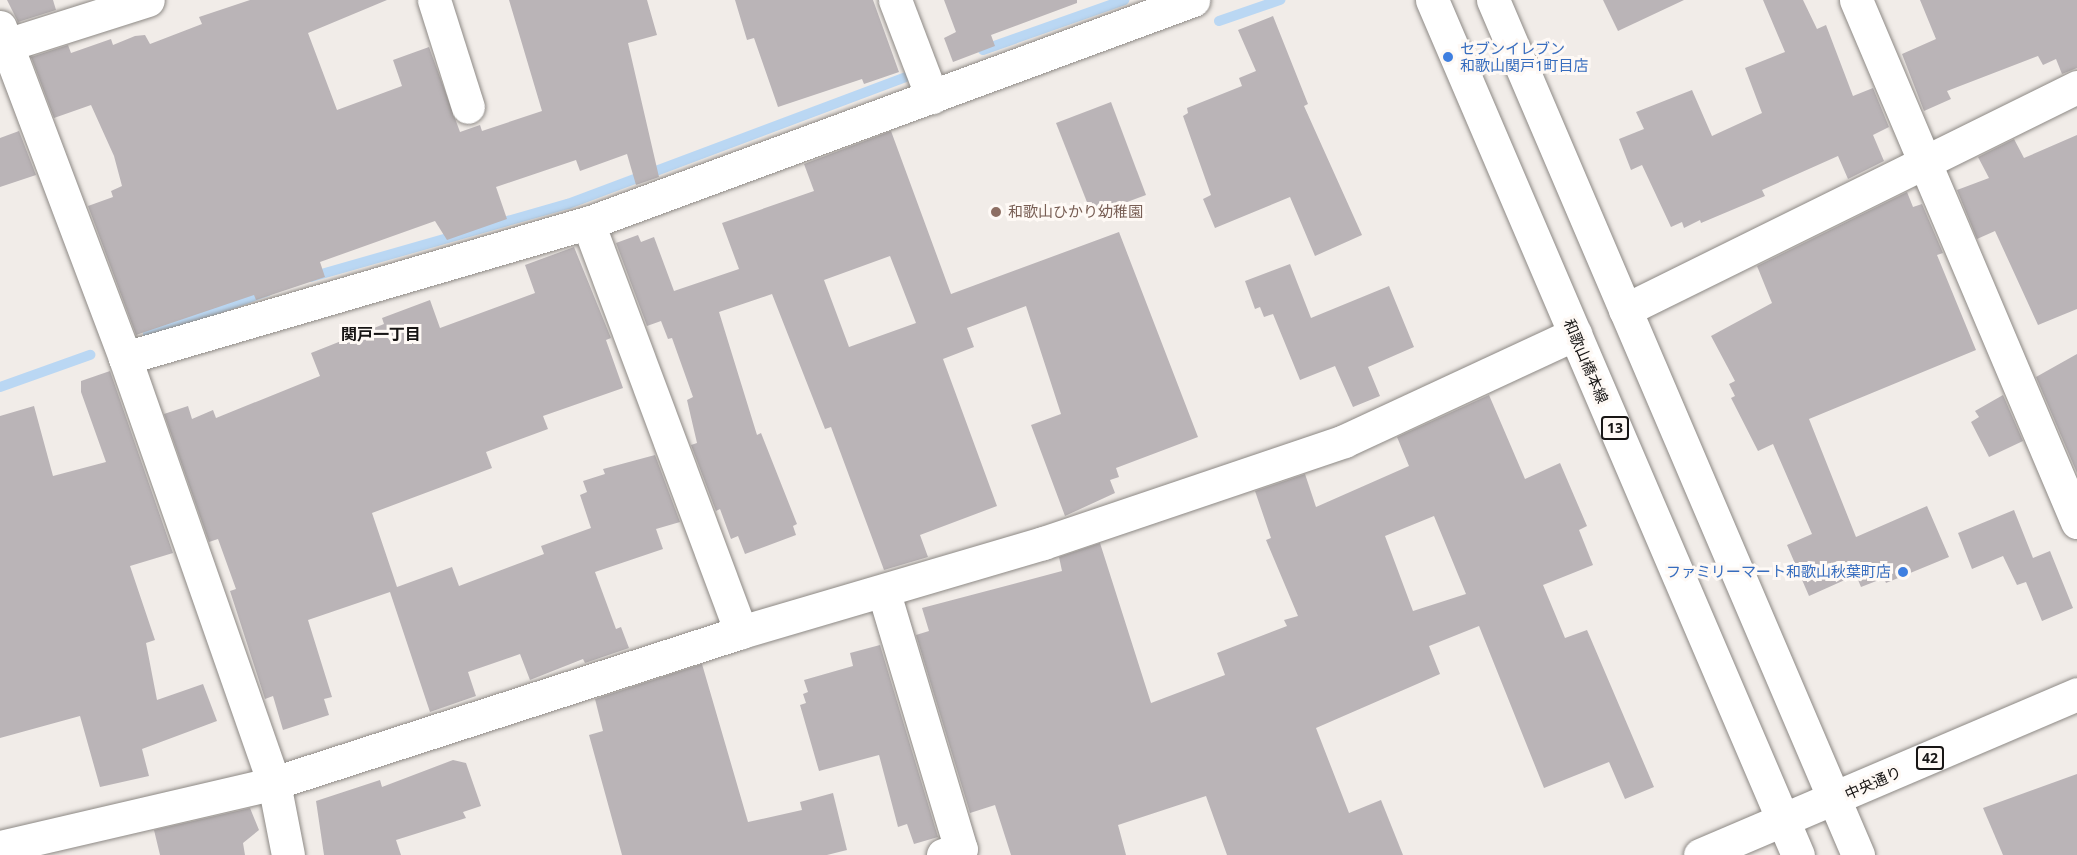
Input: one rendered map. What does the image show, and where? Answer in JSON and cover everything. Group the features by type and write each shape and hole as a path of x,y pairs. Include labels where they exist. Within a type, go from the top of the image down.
{"main road":[{"path":"148,0 2,40 125,358 274,783 288,855"},
{"path":"435,0 468,107"},
{"path":"895,0 932,97"},
{"path":"125,358 588,223 1193,0"},
{"name":"和歌山橋本線","path":"1432,0 1798,855"},
{"path":"1493,0 1858,855"},
{"path":"1856,0 2077,522"},
{"path":"1625,310 2077,87"},
{"path":"588,223 741,632"},
{"path":"0,847 274,783 741,632 884,593 1043,543 1344,441 1575,334"},
{"path":"884,593 961,849 943,855"},
{"name":"中央通り","path":"1700,855 1835,800 2077,694"}],"building":[{"path":"7,0 53,0 56,10 18,22"},
{"path":"250,0 387,0 308,33 337,110 402,86 393,60 429,47 460,132 480,125 482,131 542,111 509,0 647,0 657,35 628,43 659,177 636,185 627,154 580,171 576,160 496,187 507,219 447,240 435,221 320,262 325,277 256,300 254,295 136,335 88,206 113,197 111,191 122,186 114,156 91,105 54,118 31,57 68,45 71,53 111,39 113,45 135,36 145,35 150,44 202,24 199,17"},
{"path":"735,0 873,0 899,72 864,84 862,79 778,107 754,38 747,40"},
{"path":"944,0 1077,0 1077,3 991,35 995,46 953,62 944,38 956,32"},
{"path":"1603,0 1684,0 1618,31"},
{"path":"1763,0 1803,0 1817,29 1826,25 1853,96 1873,88 1889,127 1873,135 1884,161 1848,179 1838,156 1762,190 1765,196 1701,223 1700,220 1684,228 1682,222 1671,227 1642,165 1631,170 1619,139 1644,129 1636,112 1692,90 1712,136 1762,113 1745,68 1785,52"},
{"path":"1920,0 2077,0 2077,68 2062,74 2056,59 2043,65 2038,56 1947,91 1951,99 1924,111 1902,54 1936,39"},
{"path":"1273,16 1308,104 1304,106 1362,235 1315,256 1290,197 1215,228 1203,199 1211,195 1183,116 1188,113 1187,108 1242,86 1239,78 1256,71 1238,30"},
{"path":"1111,102 1146,195 1092,215 1056,123"},
{"path":"19,131 36,175 0,187 0,138"},
{"path":"891,131 951,294 1119,232 1198,437 1116,468 1119,477 1110,480 1115,493 1065,516 1031,425 1061,414 1026,306 967,328 974,347 943,359 997,506 920,535 928,557 884,570 831,427 825,429 772,294 719,312 757,435 761,433 797,524 793,526 796,535 745,554 738,536 731,539 720,509 716,511 691,445 697,443 687,400 693,397 672,338 668,339 661,321 647,326 616,243 638,235 641,242 654,237 674,291 739,269 722,223 814,191 804,164","holes":["890,256 916,323 849,347 824,280"]},
{"path":"2077,135 2077,309 2038,325 1995,231 1977,239 1957,190 1989,178 1978,157 2014,139 2024,158"},
{"path":"1907,192 1913,207 1922,204 1943,253 1937,255 1976,350 1809,419 1856,537 1927,506 1949,557 1886,583 1884,578 1861,587 1856,575 1809,596 1787,545 1812,534 1773,444 1758,451 1731,398 1735,396 1729,384 1735,381 1711,336 1772,303 1757,266"},
{"path":"574,247 611,338 606,340 623,388 543,416 548,429 486,452 492,468 372,513 397,587 452,567 459,586 544,554 541,546 591,528 580,495 587,492 583,481 605,474 603,469 655,455 680,522 656,529 663,549 595,572 616,629 621,627 629,648 585,663 583,659 530,680 520,654 468,672 476,696 430,712 390,592 308,620 332,697 324,699 329,715 283,730 273,696 265,699 230,591 236,589 218,539 209,542 164,414 188,406 192,419 213,410 216,418 320,376 311,353 384,324 382,318 430,300 440,328 535,293 525,265"},
{"path":"1290,264 1311,318 1389,286 1414,347 1368,367 1380,396 1353,407 1335,366 1300,380 1273,314 1264,317 1260,307 1255,309 1245,281"},
{"path":"2077,354 2077,473 2036,377"},
{"path":"110,371 173,553 130,566 155,640 146,643 157,700 203,684 217,721 142,749 149,776 100,787 80,716 0,738 0,416 34,406 53,476 106,462 81,392 81,381"},
{"path":"1489,395 1525,479 1560,463 1587,526 1579,530 1593,565 1543,585 1565,638 1587,630 1654,787 1625,799 1609,762 1544,788 1479,626 1429,646 1440,674 1316,728 1349,813 1381,800 1403,855 1227,855 1206,796 1118,825 1126,855 1011,855 995,805 970,813 916,635 929,631 922,608 1062,571 1059,557 1100,543 1151,703 1225,675 1217,653 1287,626 1284,620 1298,616 1266,540 1271,538 1255,491 1305,474 1316,507 1409,466 1397,437","holes":["1434,516 1466,594 1413,611 1385,536"]},
{"path":"2003,395 2023,441 1989,457 1971,422 1979,417 1975,411"},
{"path":"2014,510 2033,558 2050,551 2073,608 2042,621 2026,582 2017,585 2003,556 1972,569 1958,533"},
{"path":"880,645 938,837 914,844 907,824 898,827 879,755 819,771 800,705 806,703 803,694 808,692 804,680 853,666 850,653"},
{"path":"702,664 748,822 802,810 800,802 833,793 847,850 827,855 622,855 589,735 603,731 595,699"},
{"path":"453,760 466,763 481,806 463,812 466,818 396,840 401,855 324,855 316,801 380,780 382,787"},
{"path":"2077,774 2077,855 2003,855 1983,808"},
{"path":"250,808 259,830 243,843 245,855 160,855 154,830"}],"waterway":[{"path":"983,50 1124,0"},
{"path":"1219,21 1280,0"},
{"path":"311,277 568,204 905,77"},
{"path":"148,334 268,291"},
{"path":"0,387 90,355"}],"place":[{"name":"セブンイレブン 和歌山関戸1町目店","path":"1448,57"},
{"name":"和歌山ひかり幼稚園","path":"996,212"},
{"name":"ファミリーマート和歌山秋葉町店","path":"1903,572"}],"district":[{"name":"関戸一丁目","path":"381,334"}]}
